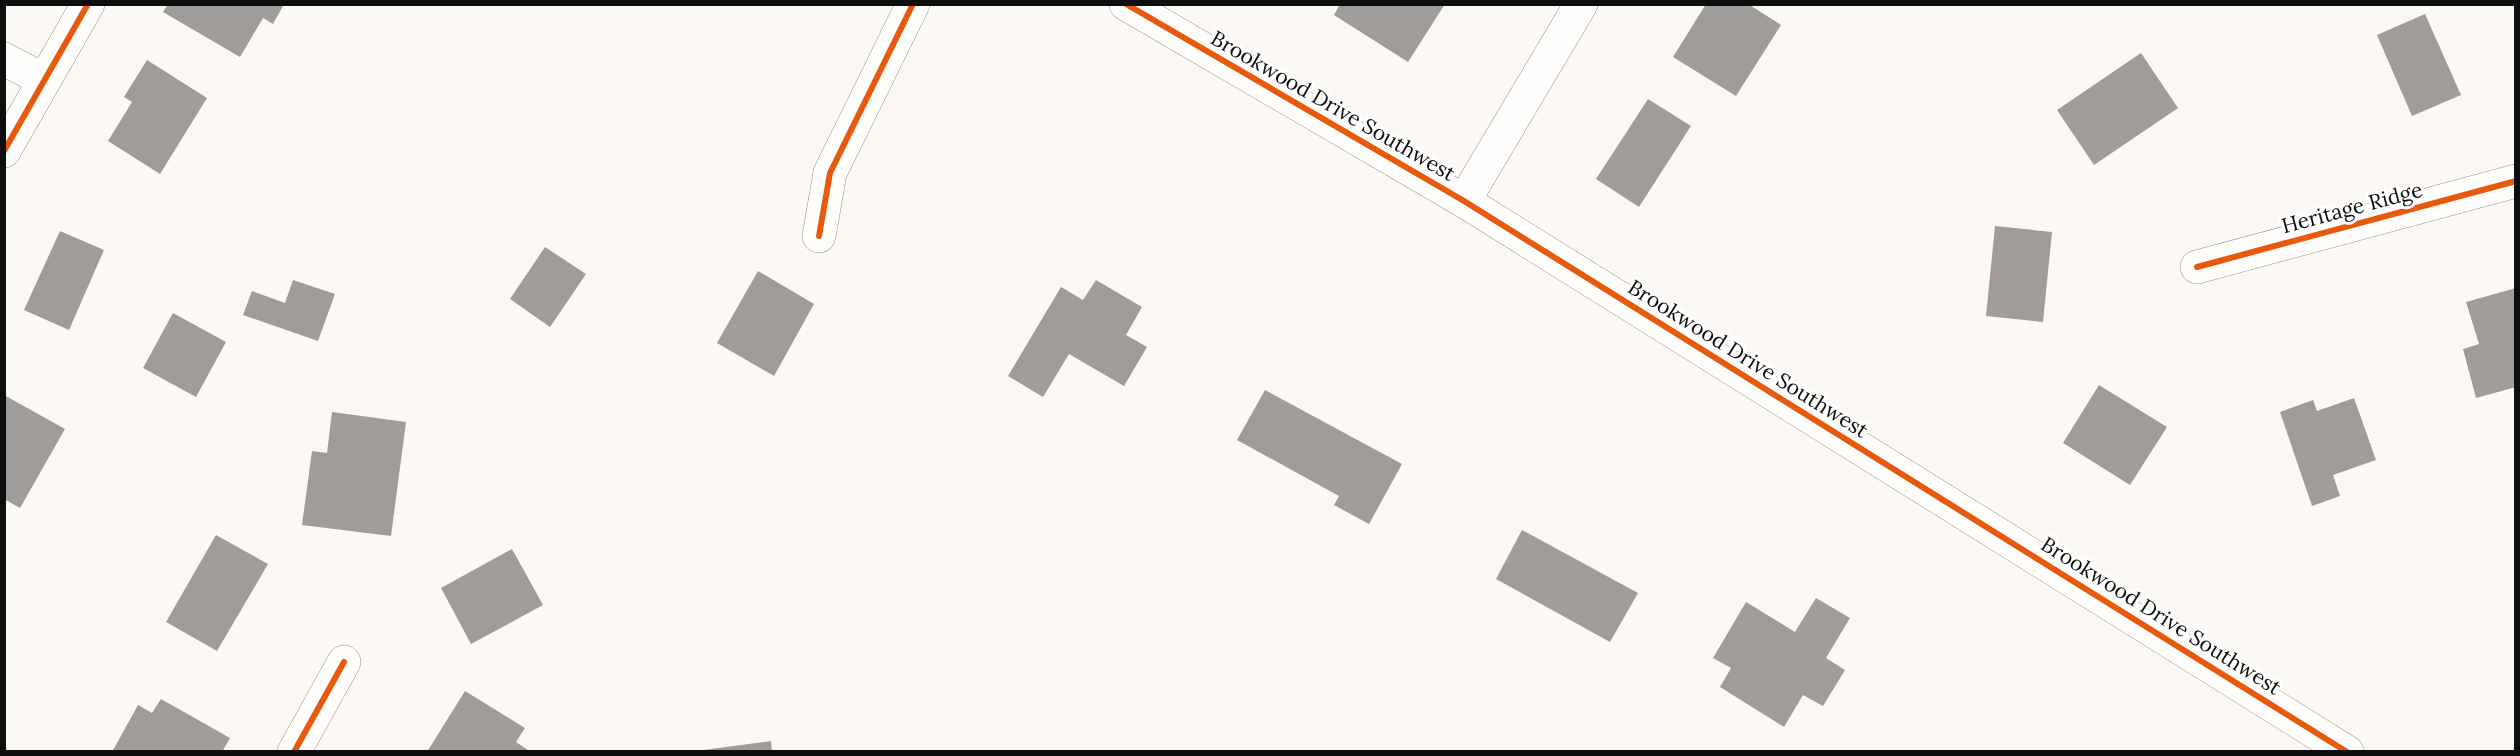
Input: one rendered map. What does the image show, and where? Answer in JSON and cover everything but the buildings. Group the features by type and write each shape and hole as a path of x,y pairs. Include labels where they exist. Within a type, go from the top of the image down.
{"street":[{"path":"4,151 88,4"},
{"path":"819,236 830,173 913,4"},
{"name":"Brookwood Drive Southwest","path":"1126,4 1464,201 2343,751"},
{"path":"1464,201 1581,4"},
{"path":"4,60 44,80"},
{"name":"Heritage Ridge","path":"2197,267 2516,181"},
{"path":"294,752 344,663"}],"cycle path":[{"path":"4,151 88,4"},
{"path":"819,236 830,173 913,4"},
{"path":"1126,4 1464,201 2347,752"},
{"path":"2197,267 2516,181"},
{"path":"294,752 344,662"}]}
